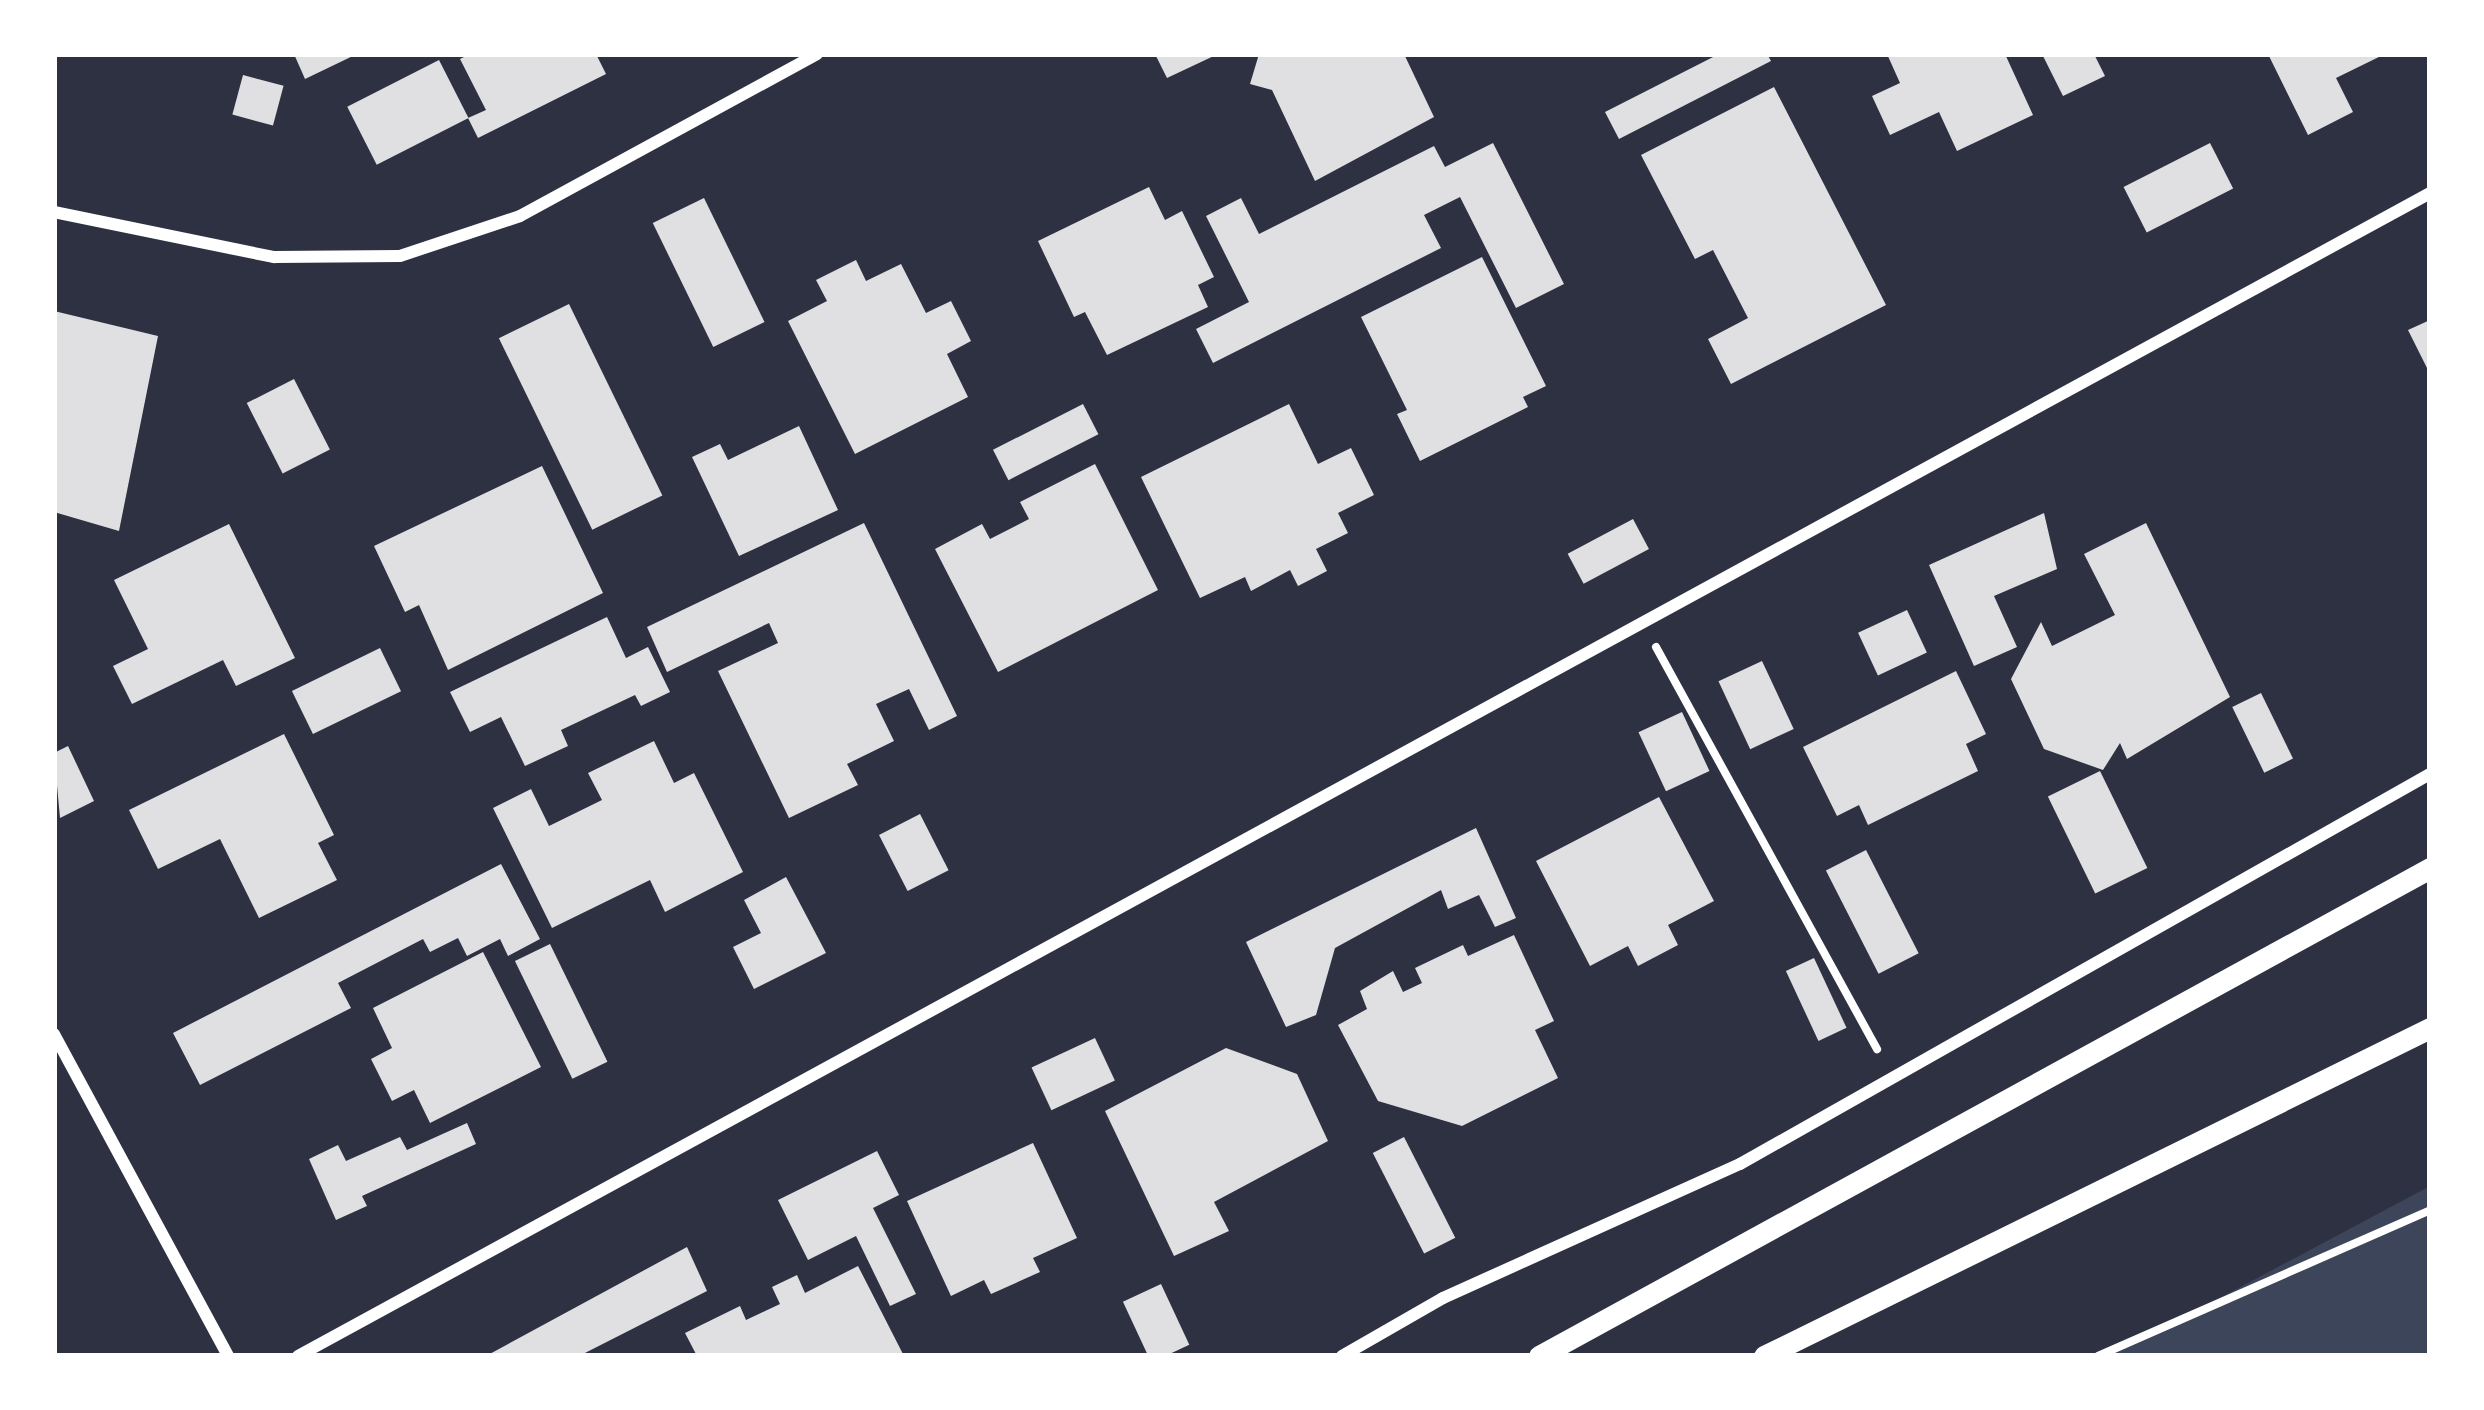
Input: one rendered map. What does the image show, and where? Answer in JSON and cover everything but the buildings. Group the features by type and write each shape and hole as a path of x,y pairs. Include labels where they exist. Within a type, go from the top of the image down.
{"street":[{"path":"54,212 274,256 400,256 520,216 817,54"},
{"path":"298,1356 2430,194"},
{"path":"1342,1356 1443,1298 1671,1199 2430,774"},
{"path":"1539,1356 2430,868"},
{"path":"1764,1356 2430,1028"},
{"path":"54,1034 229,1356"}],"path":[{"path":"1642,623 1893,1077"},
{"path":"2098,1356 2430,1210"}],"shaded area":[{"path":"2430,1186 2430,1356 2107,1356 2167,1326"}]}
